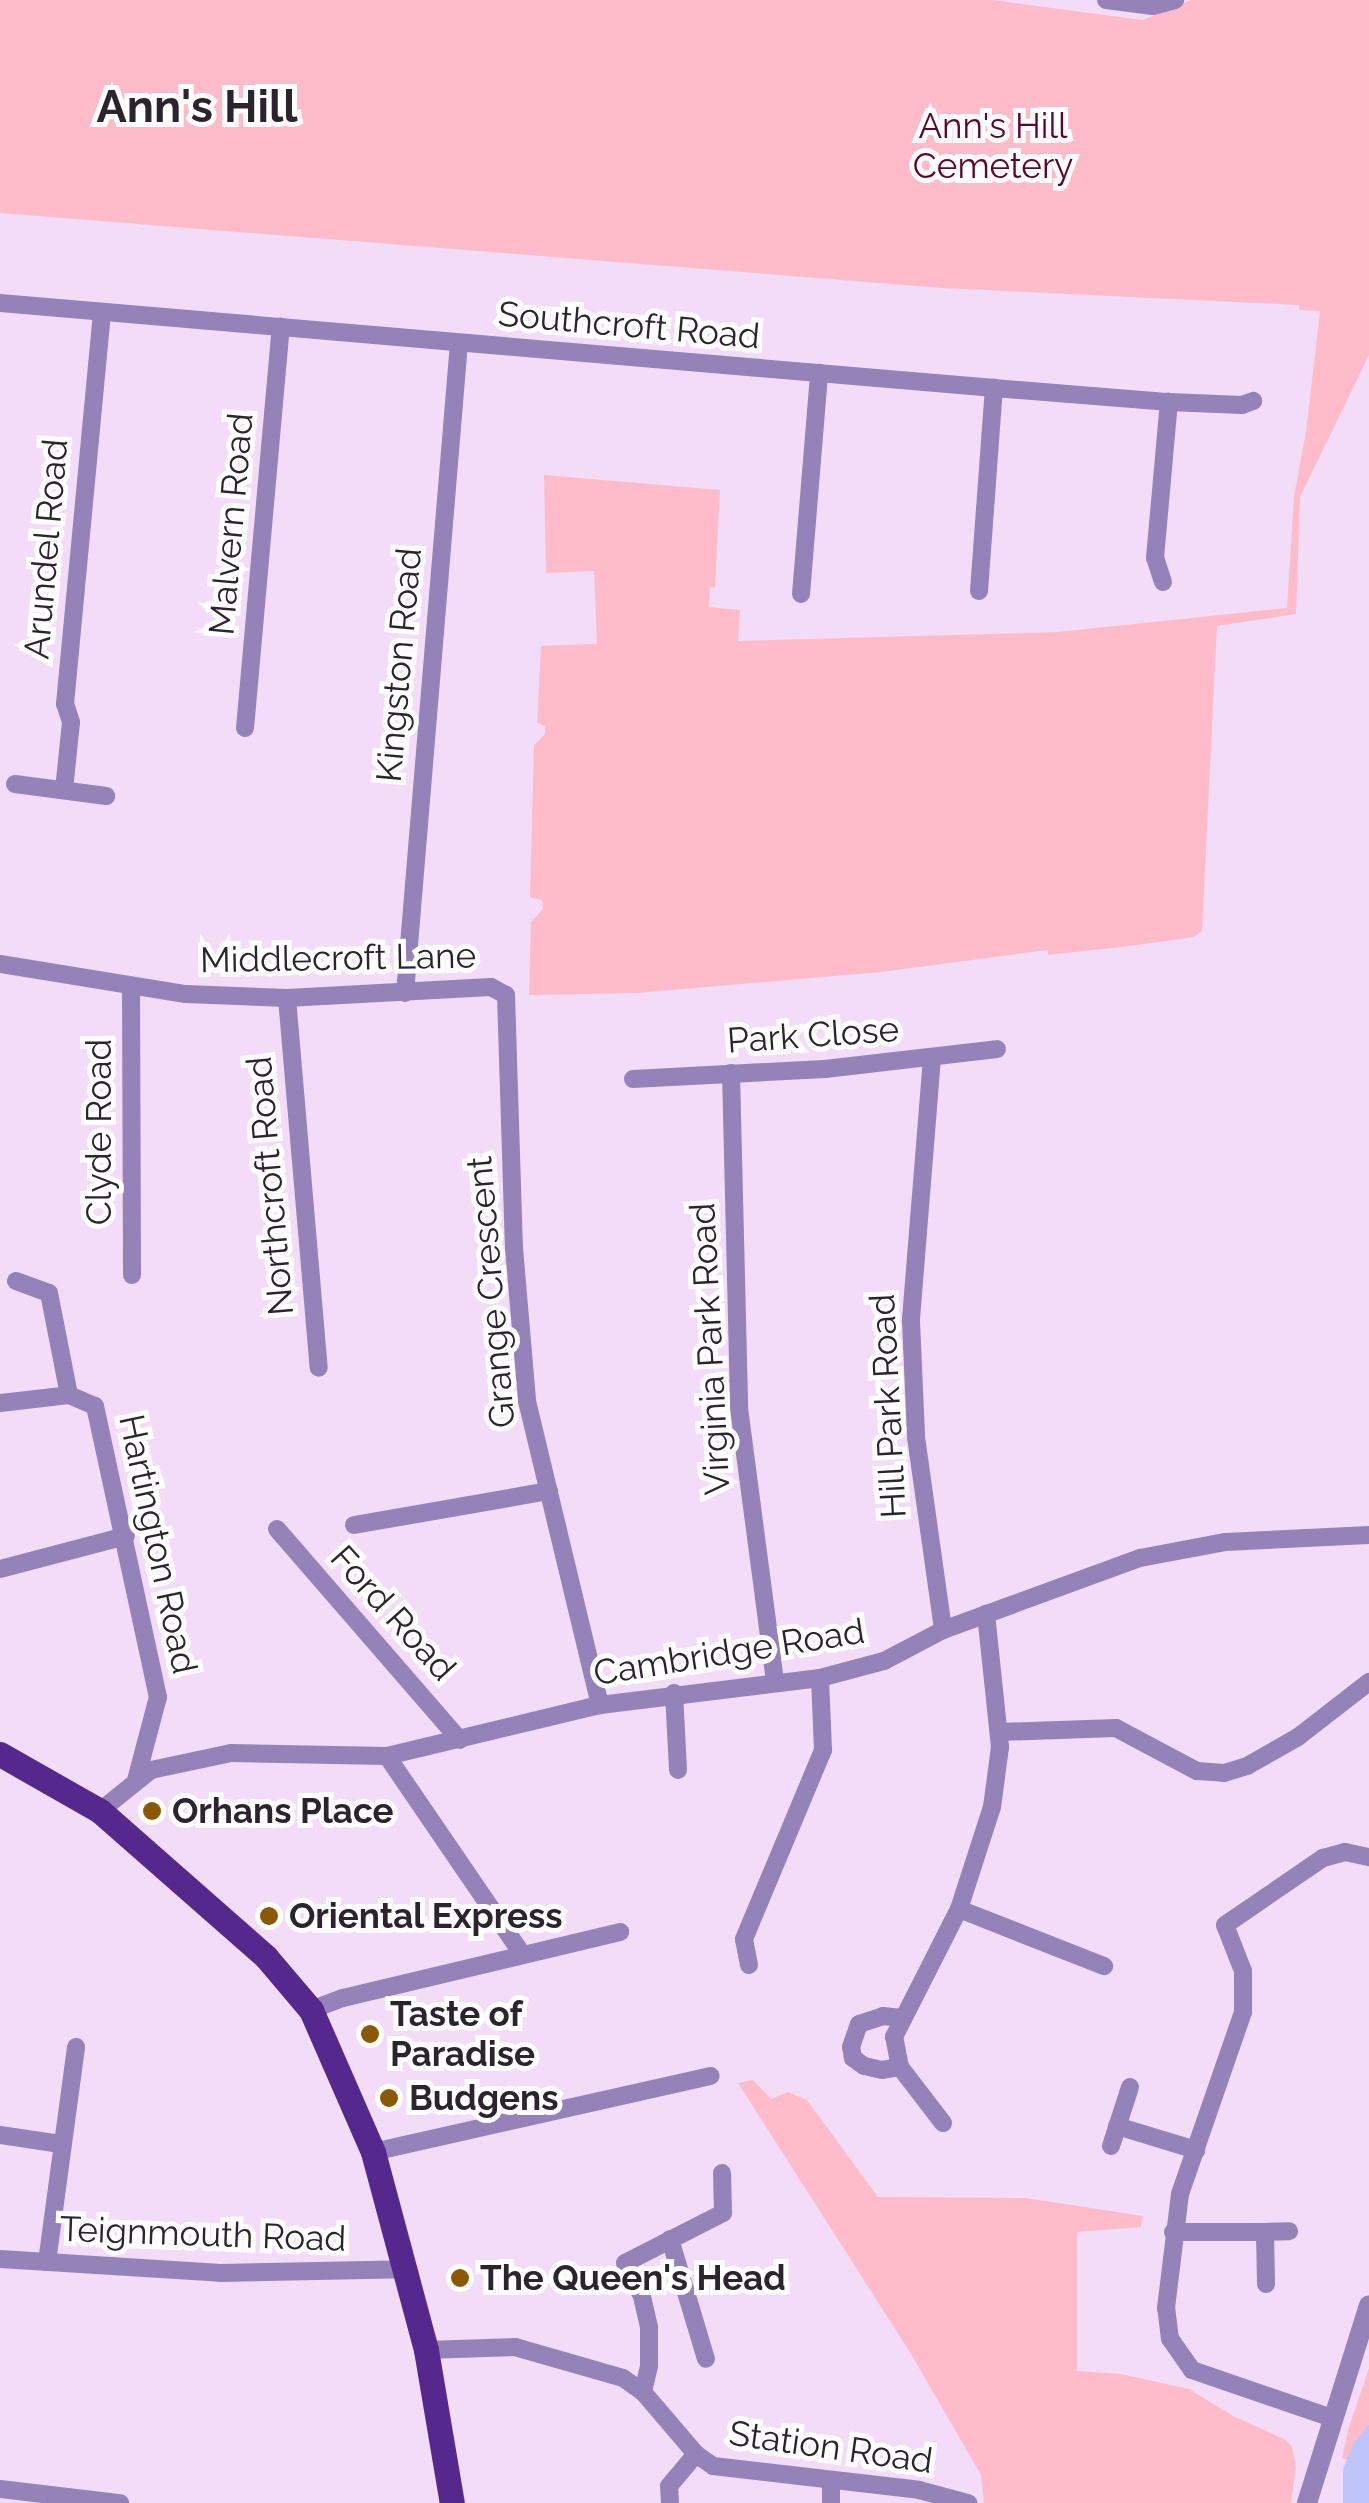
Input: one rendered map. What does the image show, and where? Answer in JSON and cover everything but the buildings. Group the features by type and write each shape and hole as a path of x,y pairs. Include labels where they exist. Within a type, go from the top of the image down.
{"main road":[{"path":"0,1754 100,1810 266,1957 311,2010 374,2152 426,2350 452,2503"}],"street":[{"path":"1106,0 1153,6 1176,0"},
{"name":"Southcroft Road","path":"0,303 1169,402 1242,405 1253,401"},
{"name":"Arundel Road","path":"64,790 71,722 65,704 102,312"},
{"name":"Malvern Road","path":"245,728 281,328"},
{"name":"Kingston Road","path":"405,993 459,343"},
{"path":"800,594 819,373"},
{"path":"979,592 994,388"},
{"path":"1163,582 1154,558 1169,402"},
{"path":"15,784 106,796"},
{"name":"Middlecroft Lane","path":"0,964 131,988 287,998 500,990"},
{"name":"Clyde Road","path":"131,988 132,1275"},
{"name":"Grange Crescent","path":"500,990 509,1007 509,1145 524,1380 600,1704"},
{"name":"Northcroft Road","path":"287,998 318,1368"},
{"name":"Park Close","path":"634,1079 932,1058 997,1049"},
{"name":"Hill Park Road","path":"932,1058 910,1321 919,1472 942,1630"},
{"name":"Virginia Park Road","path":"731,1073 739,1408 774,1680"},
{"path":"0,1402 69,1396 49,1293 16,1282"},
{"name":"Hartington Road","path":"69,1396 95,1406 158,1697 136,1780"},
{"path":"354,1525 549,1491"},
{"name":"Ford Road","path":"277,1529 460,1740"},
{"name":"Cambridge Road","path":"100,1810 151,1770 232,1754 387,1756 600,1704 774,1680 820,1678 884,1661 942,1630 1118,1564 1225,1542 1369,1535"},
{"path":"0,1569 126,1536"},
{"path":"943,2122 900,2066 894,2044 902,2018 934,1965 960,1909 992,1807 999,1732 986,1614"},
{"path":"749,1965 735,1940 822,1750 820,1678"},
{"path":"999,1732 1116,1728 1197,1771 1224,1773 1258,1761 1298,1737 1369,1682"},
{"path":"674,1693 678,1770"},
{"path":"387,1756 523,1955"},
{"path":"1332,2418 1202,2376 1186,2364 1167,2328 1173,2232 1243,2012 1243,1971 1220,1918 1323,1858 1346,1852 1369,1858"},
{"path":"960,1909 1104,1966"},
{"path":"311,2010 620,1932"},
{"path":"900,2066 882,2070 864,2066 854,2058 851,2046 855,2030 864,2021 890,2015 902,2018"},
{"path":"46,2262 76,2048"},
{"path":"374,2152 711,2076"},
{"path":"1111,2146 1130,2087"},
{"path":"1118,2126 1196,2150"},
{"path":"0,2135 60,2144"},
{"path":"643,2392 649,2366 649,2327 642,2296 625,2263 724,2213 722,2173"},
{"path":"1173,2232 1289,2231"},
{"path":"1266,2232 1266,2284"},
{"path":"670,2239 706,2359"},
{"name":"Teignmouth Road","path":"0,2259 222,2273 405,2268"},
{"path":"1307,2503 1369,2306"},
{"name":"Station Road","path":"426,2350 515,2347 602,2370 643,2392 696,2454 713,2466 737,2472 919,2490 968,2503"},
{"path":"670,2503 669,2486 696,2454"},
{"path":"830,2503 831,2482"},
{"path":"0,2489 120,2503"}],"green space":[{"name":"Ann's Hill Cemetery","path":"0,0 992,0 1143,20 1191,0 1369,0 1369,355 1300,497 1296,614 1217,626 1202,931 1194,937 1130,946 1048,955 1048,950 881,972 637,993 529,995 531,922 543,909 542,900 530,897 534,745 545,734 545,726 537,723 541,646 597,644 594,571 546,573 544,475 720,490 715,588 710,587 709,607 740,610 738,641 1058,632 1287,608 1294,496 1320,311 1299,310 1299,305 942,288 0,213"},
{"path":"753,2080 771,2099 788,2092 807,2100 878,2197 1026,2198 1143,2216 1141,2227 1077,2232 1077,2371 1121,2374 1189,2389 1233,2416 1284,2439 1292,2446 1296,2467 1291,2503 984,2503 981,2475 911,2354 738,2083"},
{"path":"1369,2368 1369,2424 1347,2460 1342,2458 1348,2430"}],"water":[{"path":"1369,2424 1369,2503 1343,2503 1343,2469 1353,2444"}],"place":[{"name":"Orhans Place","path":"152,1811"},
{"name":"Oriental Express","path":"269,1916"},
{"name":"Taste of Paradise","path":"370,2034"},
{"name":"Budgens","path":"389,2098"},
{"name":"The Queen's Head","path":"460,2278"}],"district":[{"name":"Ann's Hill","path":"197,107"}]}
